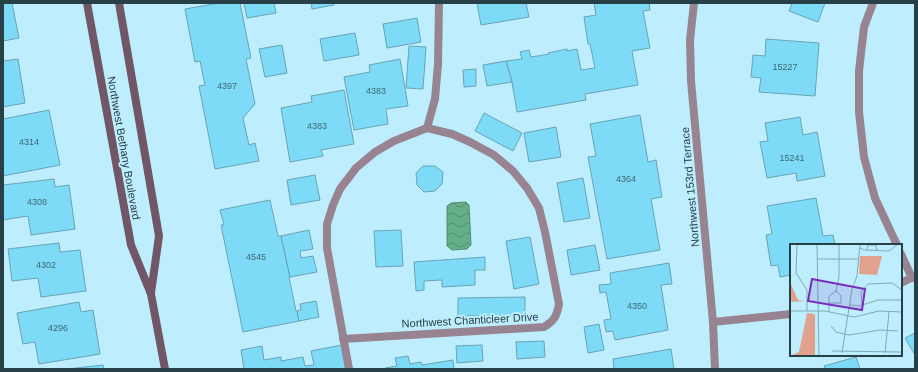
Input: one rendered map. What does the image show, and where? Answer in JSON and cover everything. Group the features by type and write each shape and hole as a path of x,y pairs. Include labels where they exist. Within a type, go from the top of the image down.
{"main road":[{"name":"Northwest Bethany Boulevard","path":"87,3 130,245 151,294 165,369"},
{"name":"Northwest Bethany Boulevard","path":"119,3 159,236 151,294"}],"street":[{"path":"349,369 327,248 327,224 340,189 356,168 374,152 394,141 427,128 435,99 439,3"},
{"name":"Northwest 153rd Terrace","path":"694,3 690,40 691,81 713,322 715,369"},
{"path":"874,3 864,27 863,34 859,71 859,112 864,157 875,198 897,244"},
{"name":"Northwest Chanticleer Drive","path":"343,338 544,327 552,322 557,313 559,304 545,232 539,208 527,188 513,171 494,155 452,134 427,128"},
{"path":"902,256 913,277 902,282"},
{"path":"713,322 790,314"}],"water":[{"path":"466,202 469,205 471,245 467,249 452,250 447,246 447,206 451,203"}],"building":[{"path":"3,3 12,3 19,38 3,41"},
{"path":"219,3 240,3 251,58 246,59 255,104 243,118 249,145 255,143 259,161 215,169 199,86 205,85 200,61 195,62 185,9"},
{"path":"244,3 274,3 276,13 247,18"},
{"path":"311,3 334,3 334,5 312,9"},
{"path":"477,3 526,3 529,17 481,25"},
{"path":"594,3 649,3 650,10 643,11 650,48 632,51 638,85 585,94 586,100 517,112 512,82 506,61 522,59 520,52 529,50 531,57 567,49 567,51 577,49 581,70 595,68 590,44 588,44 584,17 596,15"},
{"path":"792,3 825,3 818,22 789,11"},
{"path":"417,18 421,42 387,48 383,24"},
{"path":"355,33 359,55 324,61 320,39"},
{"path":"766,39 819,43 815,96 759,92 761,78 751,77 753,55 765,56"},
{"path":"282,45 287,73 265,77 259,49"},
{"path":"409,46 426,47 423,89 406,88"},
{"path":"18,59 25,103 3,107 3,61"},
{"path":"400,59 408,106 386,109 388,124 354,130 344,77 370,72 369,65"},
{"path":"506,61 512,82 487,86 483,65"},
{"path":"476,69 476,86 464,87 463,70"},
{"path":"344,90 354,144 321,150 323,156 290,162 281,108 312,102 311,96"},
{"path":"49,110 60,165 3,176 3,119"},
{"path":"484,113 522,133 513,151 475,131"},
{"path":"640,115 648,162 656,160 662,197 651,199 660,250 607,259 588,157 596,156 590,124"},
{"path":"800,117 803,135 817,132 825,176 797,181 796,173 767,178 760,142 768,141 765,123"},
{"path":"556,127 561,157 529,162 524,133"},
{"path":"423,166 435,166 443,172 442,184 435,191 424,192 417,185 416,173"},
{"path":"315,175 320,200 291,205 287,180"},
{"path":"583,178 590,218 564,222 557,183"},
{"path":"54,179 55,187 69,185 75,229 31,235 28,216 3,220 3,185"},
{"path":"816,198 823,236 833,235 835,244 790,244 790,275 780,277 778,265 771,266 766,235 772,234 767,206"},
{"path":"270,200 278,236 281,236 299,321 243,332 221,225 224,225 220,210"},
{"path":"309,230 313,249 300,251 301,258 313,256 317,272 290,277 281,236"},
{"path":"401,230 403,266 376,267 374,231"},
{"path":"530,237 539,284 514,289 506,241"},
{"path":"59,243 60,252 80,250 86,291 41,297 38,278 12,281 8,249"},
{"path":"595,245 600,270 571,275 567,250"},
{"path":"485,257 485,270 475,270 475,285 442,287 442,280 424,281 424,290 416,291 414,262"},
{"path":"669,263 672,284 661,285 668,330 615,340 613,331 606,332 604,320 611,319 606,292 600,293 599,285 611,284 610,273"},
{"path":"525,297 525,315 458,316 458,298"},
{"path":"316,301 319,317 299,321 297,311 301,310 300,304"},
{"path":"79,302 81,312 93,310 100,354 39,364 35,342 23,344 17,313"},
{"path":"599,324 604,350 588,353 584,327"},
{"path":"915,333 915,355 905,338"},
{"path":"544,341 545,357 517,359 516,342"},
{"path":"342,345 346,369 244,369 241,350 262,346 264,360 281,357 281,361 303,357 305,366 314,365 311,351"},
{"path":"482,345 483,361 457,363 456,346"},
{"path":"671,349 674,369 614,369 613,359"},
{"path":"408,356 410,364 421,362 422,365 453,360 454,369 385,369 397,366 395,358"},
{"path":"856,357 860,369 825,369 824,366"},
{"path":"103,365 104,369 67,369"}]}
